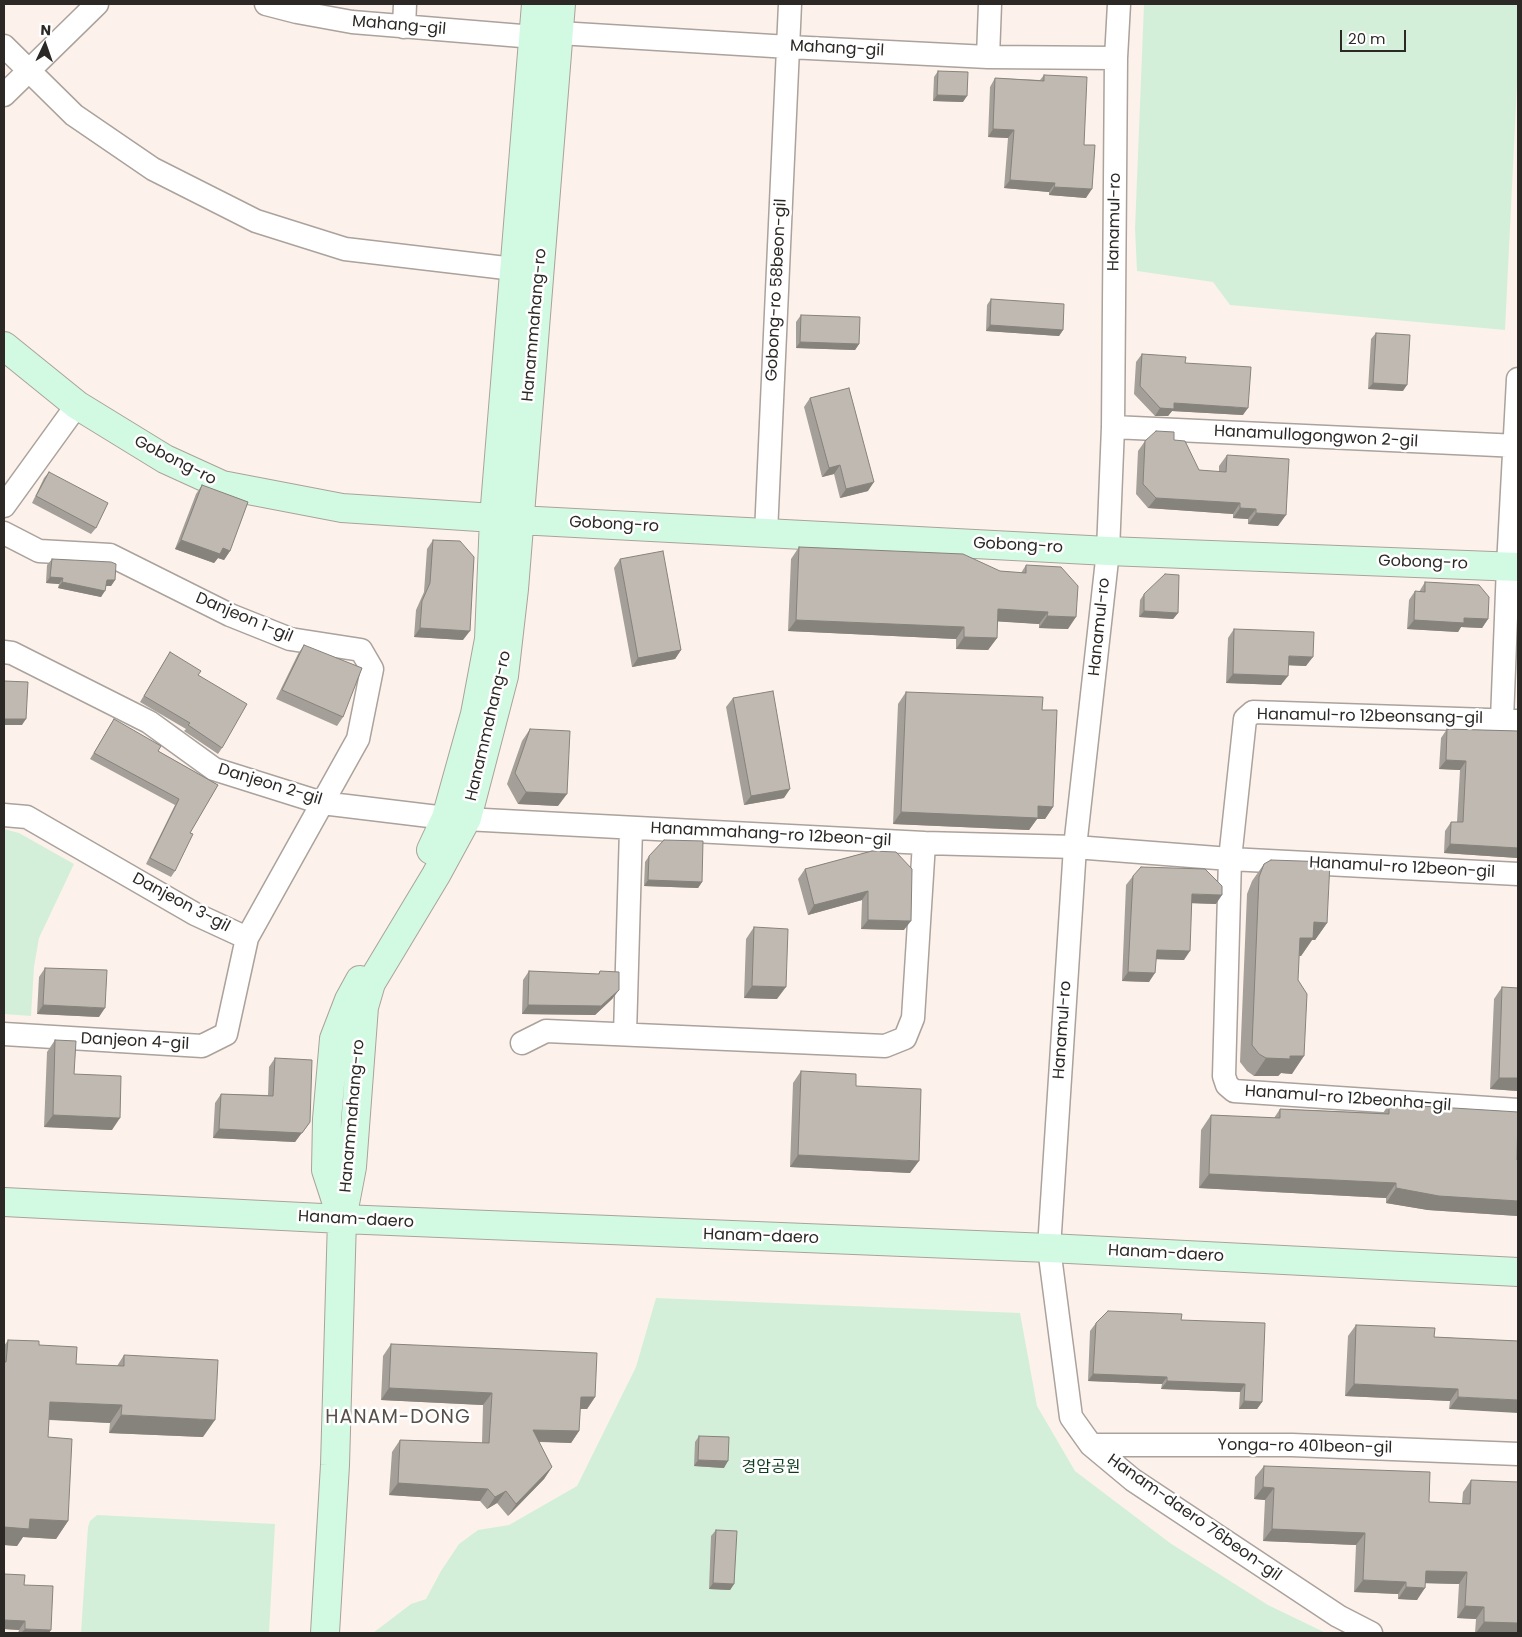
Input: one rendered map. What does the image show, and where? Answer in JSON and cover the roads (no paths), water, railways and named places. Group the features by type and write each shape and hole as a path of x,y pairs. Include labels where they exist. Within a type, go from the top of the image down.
{"main road":[{"name":"Hanammahang-ro","path":"506,519 546,35 536,4"},
{"name":"Hanammahang-ro","path":"325,1633 335,1466 342,1220 352,1167 364,1007 371,983 436,875 504,676 514,590 506,519 514,268 546,35 561,4"},
{"name":"Gobong-ro","path":"4,346 77,405 165,459 222,485 342,508 506,519 1108,551 1513,566"},
{"name":"Hanam-daero","path":"4,1202 342,1220 1049,1248 1518,1272"}],"street":[{"path":"4,95 97,4"},
{"name":"Mahang-gil","path":"266,4 352,22 404,27 988,56 1116,58"},
{"path":"404,27 405,4"},
{"name":"Gobong-ro 58beon-gil","path":"766,533 790,4"},
{"path":"988,56 990,4"},
{"name":"Hanamul-ro","path":"1049,1248 1075,847 1108,551 1113,427 1116,58 1119,4"},
{"path":"4,46 28,72 74,115 153,169 256,221 345,249 514,268"},
{"path":"1510,720 1518,379"},
{"path":"4,506 77,405"},
{"name":"Hanamullogongwon 2-gil","path":"1113,427 1516,446"},
{"name":"Danjeon 1-gil","path":"4,533 39,551 110,556 230,615 290,639 361,650 372,669 358,739 322,803"},
{"name":"Danjeon 2-gil","path":"4,652 12,653 149,722 214,769 322,803 456,818"},
{"name":"Hanamul-ro 12beonsang-gil","path":"1230,859 1242,729 1245,719 1253,712 1510,720"},
{"name":"Danjeon 3-gil","path":"4,815 27,817 195,914 247,938 322,803"},
{"name":"Hanammahang-ro 12beon-gil","path":"456,818 631,829 924,843 1075,847"},
{"path":"625,1034 631,829"},
{"path":"522,1044 546,1031 885,1046 905,1038 913,1018 924,843"},
{"name":"Hanamul-ro 12beon-gil","path":"1075,847 1230,859 1518,874"},
{"name":"Hanamul-ro 12beonha-gil","path":"1230,859 1224,1076 1227,1085 1234,1091 1518,1110"},
{"name":"Danjeon 4-gil","path":"4,1034 202,1046 226,1034 247,938"},
{"name":"Hanam-daero 76beon-gil","path":"1049,1248 1071,1417 1091,1445 1133,1480 1338,1616 1371,1633"},
{"name":"Yonga-ro 401beon-gil","path":"1091,1445 1292,1445 1518,1454"}],"district":[{"name":"HANAM-DONG","path":"398,1418"}],"park label":[{"name":"경암공원","path":"771,1468"}]}
